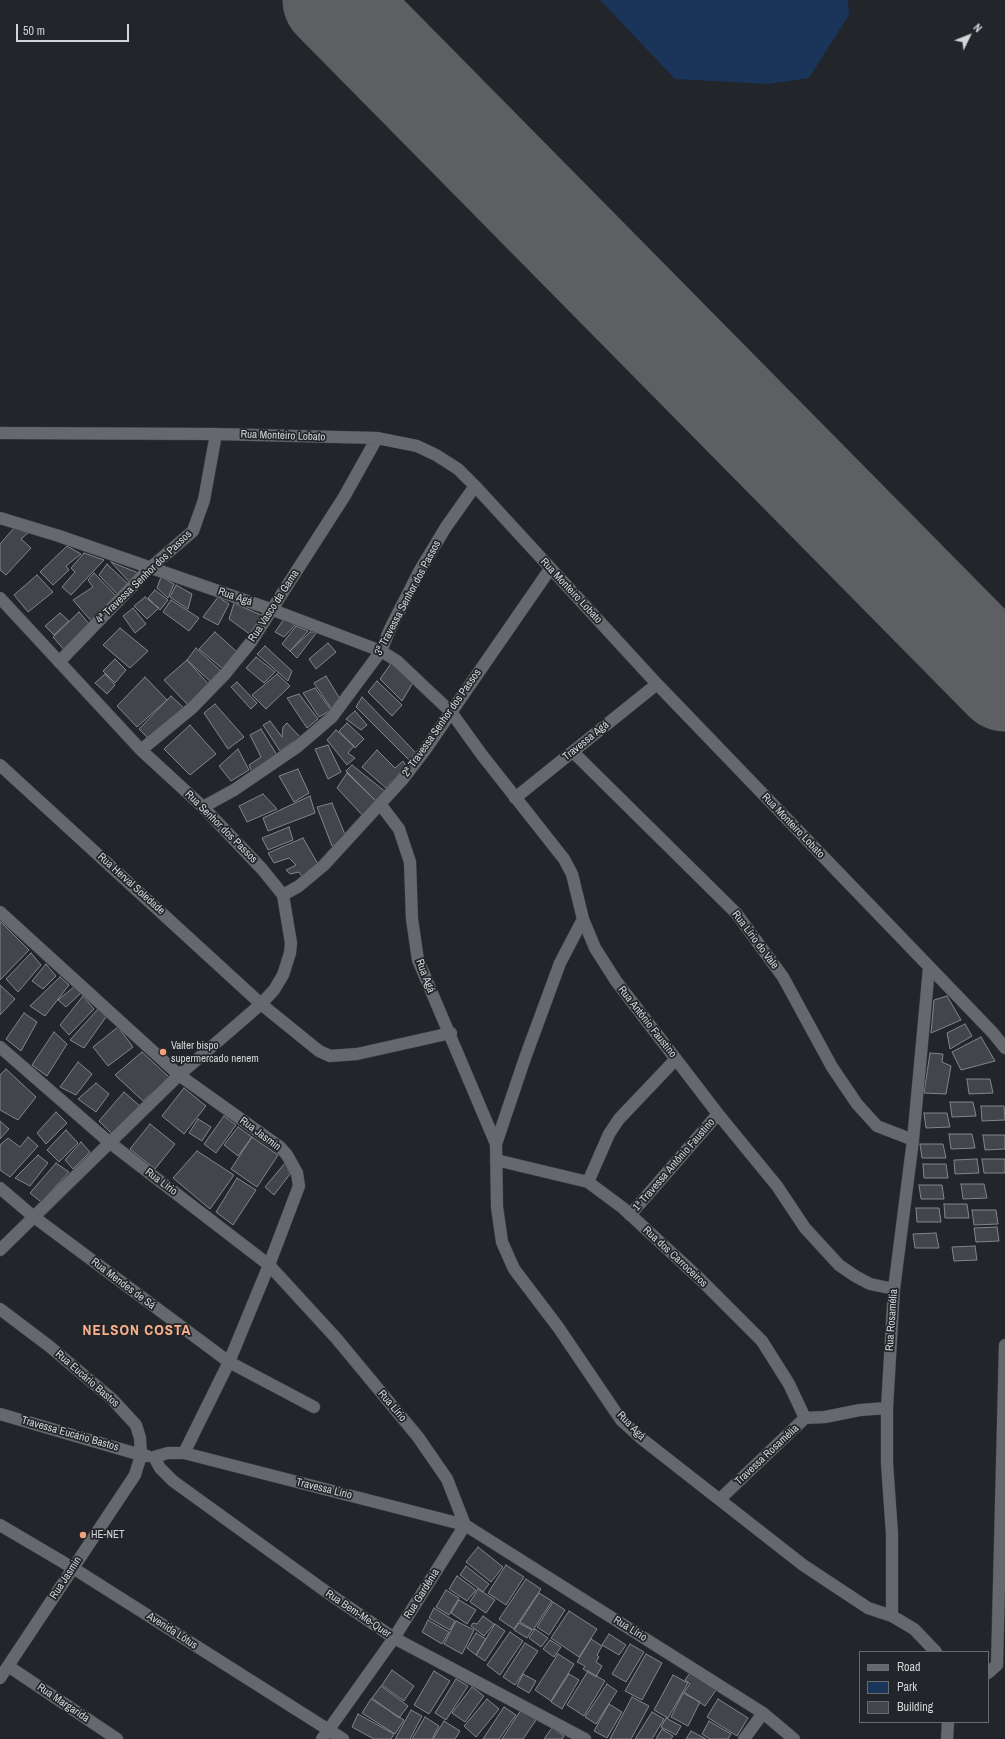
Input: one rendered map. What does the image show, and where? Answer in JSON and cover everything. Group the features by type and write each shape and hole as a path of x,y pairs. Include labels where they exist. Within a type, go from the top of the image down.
{"street":[{"name":"Rua Monteiro Lobato","path":"0,433 216,434 377,438 417,446 458,469 657,684 993,1033 1005,1048"},
{"name":"4ª Travessa Senhor dos Passos","path":"59,662 150,568 193,531 204,500 216,434"},
{"name":"Rua Vasco da Gama","path":"141,750 192,708 210,690 251,642 273,610 344,497 377,438"},
{"name":"3ª Travessa Senhor dos Passos","path":"203,807 234,790 297,747 332,717 381,651 393,622 420,570 446,527 475,486"},
{"name":"Rua Agá","path":"0,518 59,536 273,610 381,651 397,660 426,686 451,712"},
{"name":"2ª Travessa Senhor dos Passos","path":"283,895 299,886 324,865 412,768 550,569"},
{"name":"Rua Senhor dos Passos","path":"0,598 141,750 203,807 262,869 283,895"},
{"name":"Travessa Agá","path":"515,798 657,684"},
{"name":"Rua Antônio Faustino","path":"451,712 515,798 564,859 572,874 583,919 595,948 616,981 718,1114 777,1186 805,1228 835,1260 855,1276 870,1284 894,1289"},
{"name":"Rua Lírio do Vale","path":"573,752 736,913 783,977 832,1067 857,1104 877,1126 913,1140"},
{"name":"Rua Herval Soledade","path":"0,764 262,1004 319,1051 330,1056 357,1054 451,1033"},
{"name":"Rua Agá","path":"380,804 399,829 406,845 410,862 412,919 418,960 438,1010 451,1033 496,1144"},
{"path":"0,1250 179,1075 262,1004 274,990 283,976 290,953 283,895"},
{"name":"Rua Jasmin","path":"0,912 179,1075 280,1147 297,1173 299,1186 269,1265 229,1362 184,1453"},
{"name":"Rua Agá","path":"583,919 560,963 525,1058 496,1144 497,1207 502,1242 514,1268 562,1333 621,1420 642,1439 720,1498 803,1565 868,1608 892,1616"},
{"name":"Rua Rosamélia","path":"892,1616 892,1534 887,1463 887,1408 894,1289 913,1140 929,968"},
{"name":"Rua Lírio","path":"0,1047 109,1142 269,1265 336,1338 418,1437 447,1479 465,1525 763,1713 794,1739"},
{"path":"588,1182 609,1134 619,1119 676,1059"},
{"name":"1ª Travessa Antônio Faustino","path":"630,1215 718,1114"},
{"name":"Rua dos Carroceiros","path":"496,1160 588,1182 630,1215 700,1279 762,1341 788,1384 806,1418"},
{"name":"Rua Mendes de Sá","path":"0,1188 34,1217 229,1362 314,1407"},
{"name":"Rua Eucário Bastos","path":"0,1309 84,1375 125,1413 136,1425 140,1438 141,1455"},
{"path":"989,1672 997,1665 1005,1345"},
{"name":"Travessa Rosamélia","path":"720,1498 806,1418 825,1417 860,1410 887,1408"},
{"name":"Travessa Eucário Bastos","path":"0,1414 141,1455"},
{"path":"141,1455 154,1457 184,1453"},
{"name":"Travessa Lírio","path":"184,1453 465,1525"},
{"name":"Rua Jasmin","path":"0,1678 135,1475 141,1455"},
{"name":"Rua Bem-Me-Quer","path":"154,1457 160,1468 173,1481 328,1593 394,1638 585,1739"},
{"name":"Avenida Lótus","path":"0,1525 73,1568 325,1735 343,1739"},
{"name":"Rua Gardênia","path":"325,1735 394,1638 465,1525"},
{"path":"892,1616 914,1629 935,1651"},
{"name":"Rua Margarida","path":"8,1666 117,1739"},
{"path":"744,1739 763,1713"},
{"path":"947,1739 948,1723"}],"green space":[{"path":"600,0 848,0 849,15 809,78 768,84 675,79"}],"building":[{"path":"14,528 28,533 21,539 31,548 6,575 0,570 0,544"},
{"path":"67,546 81,554 66,566 69,570 53,585 40,572"},
{"path":"84,553 104,560 71,595 62,587 75,572 71,568"},
{"path":"111,562 141,574 131,584"},
{"path":"107,564 130,586 119,596 99,575"},
{"path":"94,573 118,598 93,623 73,600 93,587 88,580"},
{"path":"37,575 53,592 28,612 14,595"},
{"path":"161,577 174,584 168,598 157,588"},
{"path":"176,585 192,594 188,609 170,597"},
{"path":"155,590 168,600 160,610 148,598"},
{"path":"145,597 159,608 147,619 134,606"},
{"path":"218,597 229,604 218,625 203,617"},
{"path":"171,600 199,618 189,631 163,612"},
{"path":"234,603 263,616 251,635 229,619"},
{"path":"133,608 146,624 135,633 123,616"},
{"path":"79,612 90,625 65,651 53,637"},
{"path":"60,613 69,621 54,635 45,626"},
{"path":"284,619 295,625 284,637 275,632"},
{"path":"296,626 308,631 290,651 282,644"},
{"path":"120,628 148,651 130,668 103,645"},
{"path":"215,632 237,652 224,670 199,649"},
{"path":"310,632 317,632 297,658 290,651"},
{"path":"328,643 336,652 316,669 309,659"},
{"path":"265,646 292,671 288,681 257,654"},
{"path":"196,648 222,672 212,683 187,660"},
{"path":"256,657 275,672 264,683 246,668"},
{"path":"115,659 126,670 115,683 103,671"},
{"path":"187,660 211,687 188,705 164,680"},
{"path":"392,662 414,681 402,701 380,679"},
{"path":"105,674 115,685 107,694 95,683"},
{"path":"277,674 290,686 266,709 252,695"},
{"path":"326,676 340,699 331,708 314,683"},
{"path":"145,677 167,700 137,727 117,706"},
{"path":"377,681 402,705 392,716 368,692"},
{"path":"237,682 257,703 251,709 231,687"},
{"path":"315,688 331,710 319,717 303,693"},
{"path":"299,694 318,719 307,728 287,698"},
{"path":"171,696 185,709 149,739 139,729"},
{"path":"362,697 417,754 410,761 356,707"},
{"path":"215,704 244,737 228,749 204,713"},
{"path":"355,711 367,725 361,730 346,719"},
{"path":"270,721 282,737 283,727 287,723 300,737 280,751 263,725"},
{"path":"347,723 364,739 355,748 339,731"},
{"path":"190,725 216,754 190,775 164,749"},
{"path":"261,729 277,755 252,772 249,765 261,757 250,735"},
{"path":"336,730 354,746 348,753 355,758 347,765 327,740"},
{"path":"328,745 341,772 328,779 315,749"},
{"path":"238,749 249,770 231,781 219,766"},
{"path":"377,750 395,768 403,761 406,766 386,788 362,767"},
{"path":"352,765 387,793 377,802 346,771"},
{"path":"298,769 309,793 294,802 279,776"},
{"path":"347,773 377,802 364,817 337,788"},
{"path":"263,794 277,809 247,822 239,806"},
{"path":"310,796 315,813 268,831 263,818"},
{"path":"332,803 346,837 332,846 317,807"},
{"path":"289,827 293,840 268,850 262,838"},
{"path":"303,838 318,864 303,878 299,872 290,874 286,870 296,865 289,858 274,863 268,853"},
{"path":"0,922 29,950 0,980"},
{"path":"31,953 41,965 18,992 6,979"},
{"path":"46,964 56,976 43,989 32,981"},
{"path":"60,977 69,985 45,1016 30,1006"},
{"path":"0,985 15,999 0,1015"},
{"path":"74,987 81,993 66,1007 58,1000"},
{"path":"83,996 94,1009 69,1035 60,1025"},
{"path":"947,996 961,1020 931,1033 934,1000"},
{"path":"98,1009 106,1017 84,1048 70,1040"},
{"path":"24,1013 37,1022 21,1051 6,1039"},
{"path":"965,1024 972,1036 950,1049 947,1033"},
{"path":"118,1027 133,1047 108,1066 93,1047"},
{"path":"54,1032 67,1044 47,1076 32,1065"},
{"path":"981,1037 995,1061 961,1070 952,1052"},
{"path":"142,1052 169,1077 143,1101 115,1075"},
{"path":"930,1053 943,1054 942,1062 951,1066 946,1094 924,1093"},
{"path":"78,1062 92,1074 76,1095 60,1087"},
{"path":"6,1069 36,1097 18,1120 0,1110 0,1075"},
{"path":"967,1079 990,1079 993,1093 969,1094"},
{"path":"96,1083 109,1094 96,1112 78,1099"},
{"path":"184,1088 206,1106 184,1134 162,1116"},
{"path":"124,1092 141,1107 113,1135 99,1121"},
{"path":"950,1102 973,1102 976,1116 952,1117"},
{"path":"981,1106 1004,1106 1005,1120 982,1121"},
{"path":"56,1112 67,1123 46,1144 37,1133"},
{"path":"924,1113 947,1113 950,1127 926,1128"},
{"path":"224,1116 236,1125 216,1153 204,1144"},
{"path":"198,1119 211,1127 202,1141 189,1133"},
{"path":"0,1121 9,1129 0,1139"},
{"path":"150,1124 175,1144 155,1169 130,1149"},
{"path":"238,1127 252,1137 238,1156 224,1145"},
{"path":"66,1130 78,1143 59,1162 47,1150"},
{"path":"949,1134 972,1134 975,1148 951,1149"},
{"path":"983,1135 1005,1135 1005,1149 985,1150"},
{"path":"28,1137 38,1146 10,1177 0,1170 0,1145 8,1138 20,1147"},
{"path":"252,1137 278,1155 257,1187 231,1169"},
{"path":"81,1142 90,1152 73,1169 65,1160"},
{"path":"920,1144 943,1144 946,1158 922,1158"},
{"path":"197,1151 234,1175 210,1209 173,1178"},
{"path":"38,1155 48,1163 30,1186 15,1178"},
{"path":"977,1159 979,1173 955,1174 954,1160"},
{"path":"982,1159 1005,1159 1005,1173 984,1173"},
{"path":"56,1163 69,1172 41,1202 30,1193"},
{"path":"285,1163 290,1174 274,1195 265,1187"},
{"path":"923,1164 946,1164 948,1178 924,1178"},
{"path":"237,1178 256,1190 233,1225 216,1212"},
{"path":"961,1184 984,1184 987,1198 963,1199"},
{"path":"919,1185 942,1185 944,1199 921,1199"},
{"path":"944,1204 967,1204 969,1218 945,1218"},
{"path":"916,1208 939,1208 941,1222 917,1222"},
{"path":"972,1210 996,1210 998,1224 974,1225"},
{"path":"997,1227 999,1241 976,1242 974,1228"},
{"path":"936,1233 939,1248 915,1248 913,1234"},
{"path":"975,1246 977,1260 954,1261 952,1247"},
{"path":"478,1547 503,1567 491,1582 466,1562"},
{"path":"506,1565 524,1577 506,1605 488,1593"},
{"path":"466,1566 489,1584 483,1592 460,1575"},
{"path":"457,1576 476,1590 467,1601 449,1589"},
{"path":"526,1579 541,1589 514,1629 499,1619"},
{"path":"478,1589 495,1600 486,1613 470,1602"},
{"path":"446,1590 459,1598 449,1615 436,1607"},
{"path":"539,1593 552,1601 533,1630 520,1622"},
{"path":"459,1600 476,1610 467,1624 451,1613"},
{"path":"553,1602 565,1610 549,1635 537,1627"},
{"path":"434,1608 455,1621 450,1630 429,1618"},
{"path":"569,1611 597,1629 579,1657 551,1638"},
{"path":"483,1616 494,1624 484,1636 471,1626 473,1623 477,1624"},
{"path":"428,1620 449,1632 442,1644 422,1632"},
{"path":"456,1621 474,1630 462,1654 444,1644"},
{"path":"519,1623 532,1630 527,1638 514,1630"},
{"path":"495,1624 505,1631 485,1661 476,1655"},
{"path":"535,1629 548,1638 541,1647 529,1638"},
{"path":"510,1632 523,1641 500,1675 487,1665"},
{"path":"476,1633 486,1639 476,1655 467,1648"},
{"path":"609,1634 626,1645 619,1655 602,1645"},
{"path":"591,1639 602,1646 597,1655 599,1657 596,1662 602,1666 596,1677 583,1669 585,1666 577,1662"},
{"path":"550,1640 561,1647 554,1657 543,1649"},
{"path":"525,1643 538,1651 515,1685 503,1677"},
{"path":"630,1644 644,1652 626,1682 612,1674"},
{"path":"558,1654 574,1664 551,1701 535,1690"},
{"path":"646,1654 662,1663 642,1700 625,1691"},
{"path":"392,1670 414,1686 404,1701 382,1685"},
{"path":"434,1671 450,1681 429,1714 414,1705"},
{"path":"588,1671 605,1681 584,1716 567,1705"},
{"path":"690,1673 716,1690 705,1706 684,1692 690,1684 685,1680"},
{"path":"523,1674 536,1681 529,1693 517,1686"},
{"path":"569,1674 579,1680 562,1709 551,1702"},
{"path":"673,1675 688,1683 668,1718 654,1710"},
{"path":"456,1679 468,1686 446,1720 435,1713"},
{"path":"607,1684 617,1691 596,1724 585,1717"},
{"path":"381,1686 408,1706 399,1718 372,1698"},
{"path":"472,1687 484,1696 465,1722 452,1713"},
{"path":"683,1693 700,1702 688,1726 671,1717"},
{"path":"632,1697 649,1706 631,1739 610,1739"},
{"path":"371,1699 404,1720 395,1734 362,1713"},
{"path":"487,1699 499,1709 476,1737 464,1726"},
{"path":"718,1699 748,1718 737,1736 707,1717"},
{"path":"609,1704 622,1712 607,1738 594,1731"},
{"path":"504,1707 516,1715 499,1739 483,1739"},
{"path":"411,1710 422,1716 410,1739 395,1739"},
{"path":"521,1710 536,1720 523,1739 502,1739"},
{"path":"652,1712 664,1719 652,1739 635,1739"},
{"path":"358,1714 394,1734 391,1739 374,1739 352,1727"},
{"path":"425,1717 439,1726 432,1739 412,1739"},
{"path":"666,1718 681,1726 676,1735 661,1727"},
{"path":"444,1721 460,1731 455,1739 433,1739"},
{"path":"709,1721 731,1734 728,1739 710,1739 702,1734"},
{"path":"552,1728 564,1736 562,1739 544,1739"},
{"path":"662,1729 673,1736 671,1739 656,1739"},
{"path":"691,1731 706,1739 686,1739"}],"runway":[{"path":"333,0 1005,681"}],"place":[{"name":"Valter bispo supermercado nenem","path":"163,1052"},
{"name":"HE-NET","path":"83,1535"}],"district":[{"name":"NELSON COSTA","path":"137,1331"}]}
